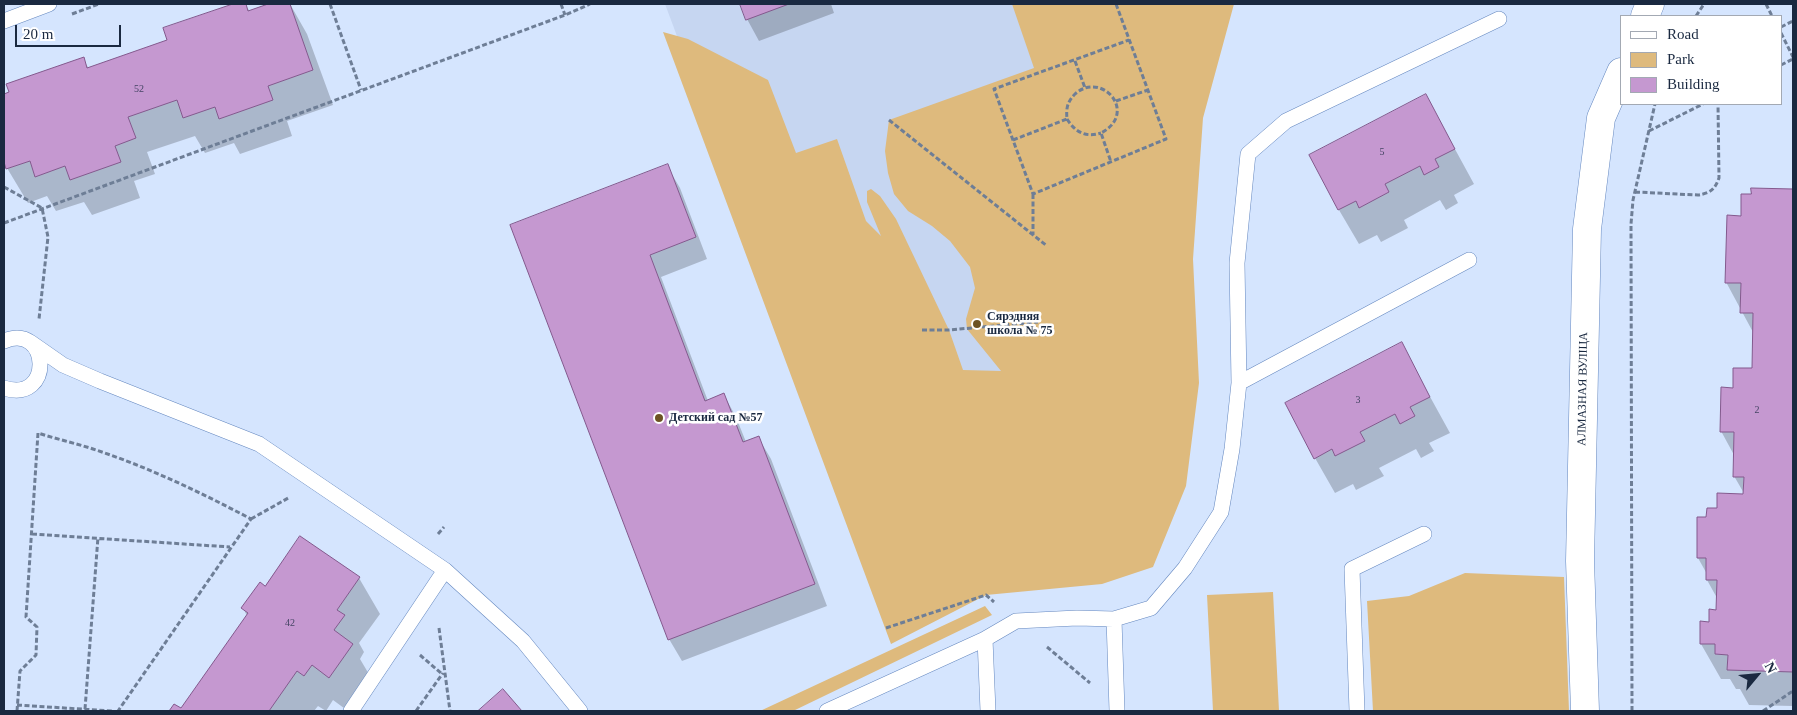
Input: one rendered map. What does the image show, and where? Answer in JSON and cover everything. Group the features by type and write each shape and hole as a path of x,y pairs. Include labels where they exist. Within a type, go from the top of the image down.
{"street":[{"name":"АЛМАЗНАЯ ВУЛІЦА","path":"1585,711 1580,561 1587,229 1601,118 1620,74"}],"lane":[{"path":"4,21 49,4"},
{"path":"827,711 985,639 1016,621 1077,618 1114,619 1151,608 1186,568 1221,512 1232,449 1239,383 1237,263 1248,154 1286,121 1499,19"},
{"path":"1239,383 1469,260"},
{"path":"4,341 12,337 30,342 63,365 259,444 445,570 523,641 580,711"},
{"path":"4,388 18,390 27,388 38,376 41,367 40,358 30,342"},
{"path":"1357,711 1352,569 1424,534"},
{"path":"351,711 445,570"},
{"path":"1114,619 1117,708"},
{"path":"985,639 988,711"}],"path":[{"path":"330,4 361,90"},
{"path":"561,4 566,15"},
{"path":"4,223 566,15 590,4"},
{"path":"1033,194 1166,139 1116,4"},
{"path":"1697,15 1704,4"},
{"path":"1782,35 1793,58 1782,64"},
{"path":"1033,234 1033,194 994,90 1129,40"},
{"path":"1075,61 1085,88"},
{"path":"1035,68 1037,74"},
{"path":"1094,86 1110,93 1116,102 1118,111 1116,120 1109,129 1094,136 1085,135 1073,129 1067,119 1066,107 1071,99 1085,88 1094,86"},
{"path":"1116,102 1148,90"},
{"path":"1632,711 1631,224 1635,192 1655,105"},
{"path":"1649,131 1701,105"},
{"path":"1635,192 1698,195 1708,194 1715,188 1719,178 1718,105"},
{"path":"1013,140 1067,119"},
{"path":"889,120 1047,246"},
{"path":"1101,133 1111,162"},
{"path":"4,187 42,208 48,237 39,325"},
{"path":"922,330 949,330 1038,322"},
{"path":"17,711 20,670 36,655 37,627 26,616 38,433 93,449 148,470 209,497 250,519 118,711"},
{"path":"32,534 231,547"},
{"path":"85,709 98,537"},
{"path":"886,628 986,595 1117,708"},
{"path":"439,626 443,672 450,711"},
{"path":"416,651 443,672"},
{"path":"416,711 443,672"},
{"path":"1763,711 1793,691"},
{"path":"17,705 112,711"}],"shaded area":[{"name":"Сярэдняя школа № 75","path":"665,4 1201,4 893,614"}],"green space":[{"name":"Сярэдняя школа № 75","path":"1012,4 1234,4 1203,118 1193,259 1199,383 1186,486 1153,567 1102,584 986,595 891,644 663,32 688,39 768,80 796,153 837,139 866,221 881,236 867,202 867,191 871,189 880,196 896,219 949,330 963,370 1001,371 967,329 966,319 975,288 970,267 950,241 932,226 908,211 894,194 888,173 885,151 889,120 1034,68"},
{"path":"1465,573 1564,577 1569,711 1373,711 1367,601 1409,596"},
{"path":"1273,592 1279,711 1213,711 1207,595"},
{"path":"985,606 992,615 793,711 760,711"}],"building":[{"path":"233,4 246,4 248,11 268,4 290,4 313,70 268,86 273,100 219,119 215,107 183,118 177,100 128,117 136,138 115,146 121,162 70,180 65,166 35,177 30,161 6,169 4,162 4,94 9,92 6,84 84,57 87,68 167,40 163,28"},
{"path":"740,4 789,4 746,20"},
{"path":"1426,94 1455,149 1435,159 1439,167 1424,175 1420,166 1385,184 1389,192 1359,208 1356,201 1338,210 1309,155"},
{"name":"Детский сад №57","path":"668,164 696,237 650,255 705,401 724,393 743,442 759,436 815,584 668,640 510,225"},
{"path":"1751,188 1793,189 1793,672 1727,670 1728,655 1715,654 1715,644 1700,644 1700,621 1709,622 1709,609 1716,610 1717,580 1706,580 1706,558 1697,558 1697,517 1706,517 1707,508 1717,508 1717,493 1743,494 1744,477 1733,477 1734,432 1720,432 1721,387 1733,388 1733,368 1752,368 1753,313 1740,313 1741,283 1725,283 1727,215 1741,216 1741,194 1751,194"},
{"path":"1402,342 1430,397 1410,407 1415,416 1400,424 1395,414 1360,432 1365,441 1335,456 1332,449 1314,459 1285,403"},
{"path":"300,536 360,577 337,610 345,615 334,630 353,644 329,678 312,665 304,676 297,671 269,711 169,711 174,704 181,708 248,613 241,608 260,582 265,586"},
{"path":"503,689 522,711 478,711"}],"place":[{"name":"Сярэдняя школа № 75","path":"977,324"},
{"name":"Детский сад №57","path":"659,418"}]}
